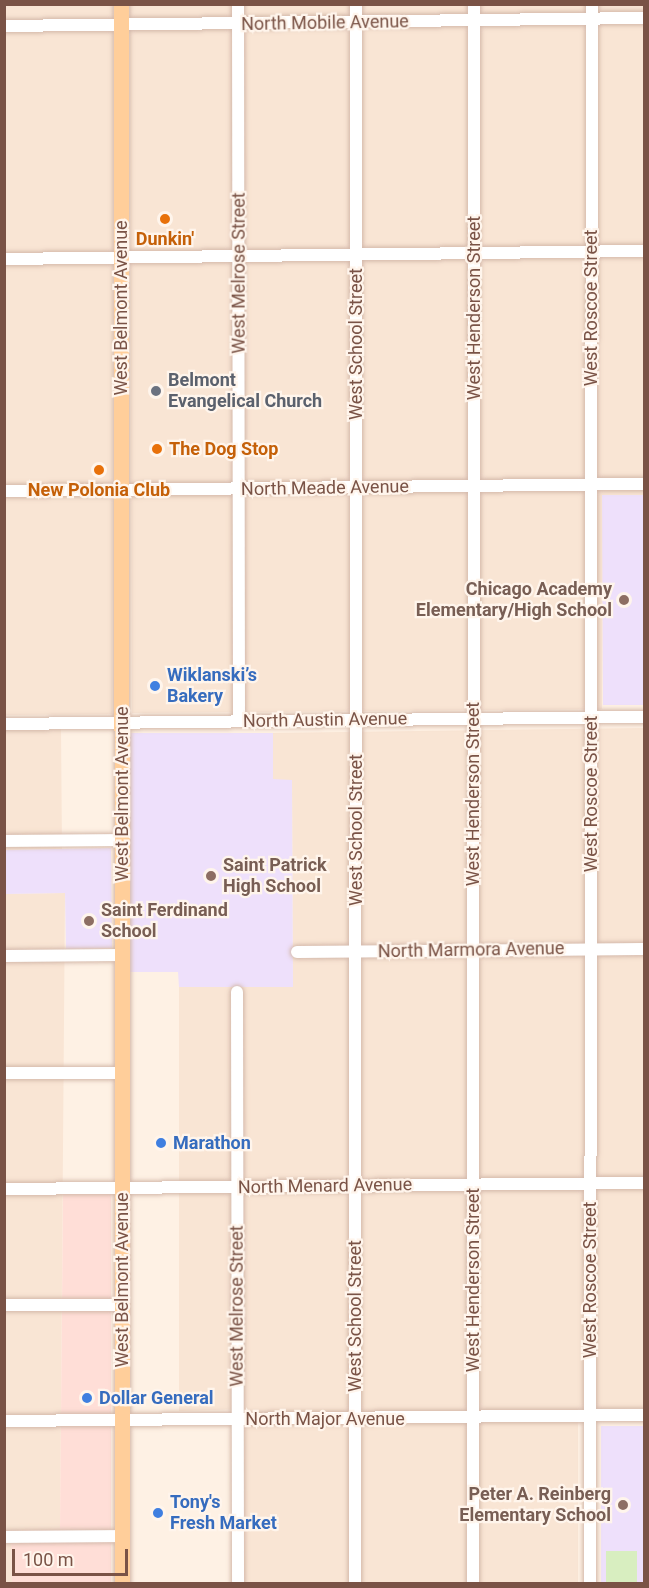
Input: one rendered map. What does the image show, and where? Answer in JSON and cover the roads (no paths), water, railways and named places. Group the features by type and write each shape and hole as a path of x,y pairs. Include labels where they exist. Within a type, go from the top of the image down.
{"main road":[{"name":"West Belmont Avenue","path":"121,4 122,1584"}],"street":[{"name":"West Melrose Street","path":"238,4 239,722"},
{"name":"West School Street","path":"355,1584 356,4"},
{"name":"West Henderson Street","path":"473,1584 474,4"},
{"name":"West Roscoe Street","path":"590,1584 592,4"},
{"name":"North Mobile Avenue","path":"4,26 645,18"},
{"path":"4,259 645,251"},
{"name":"North Meade Avenue","path":"4,491 645,484"},
{"name":"North Austin Avenue","path":"4,724 645,717"},
{"path":"4,840 122,840"},
{"name":"North Marmora Avenue","path":"297,952 645,949"},
{"path":"4,956 122,955"},
{"name":"West Melrose Street","path":"237,992 238,1584"},
{"path":"4,1073 122,1073"},
{"name":"North Menard Avenue","path":"4,1189 645,1183"},
{"path":"4,1305 122,1305"},
{"name":"North Major Avenue","path":"4,1421 645,1416"},
{"path":"4,1537 122,1536"}],"place":[{"name":"Dunkin'","path":"165,219"},
{"name":"Belmont Evangelical Church","path":"156,391"},
{"name":"The Dog Stop","path":"157,449"},
{"name":"New Polonia Club","path":"99,470"},
{"name":"Chicago Academy Elementary/High School","path":"624,600"},
{"name":"Wiklanski’s Bakery","path":"155,686"},
{"name":"Saint Patrick High School","path":"211,876"},
{"name":"Saint Ferdinand School","path":"89,921"},
{"name":"Marathon","path":"161,1143"},
{"name":"Dollar General","path":"87,1398"},
{"name":"Peter A. Reinberg Elementary School","path":"623,1505"},
{"name":"Tony's Fresh Market","path":"158,1513"}]}
